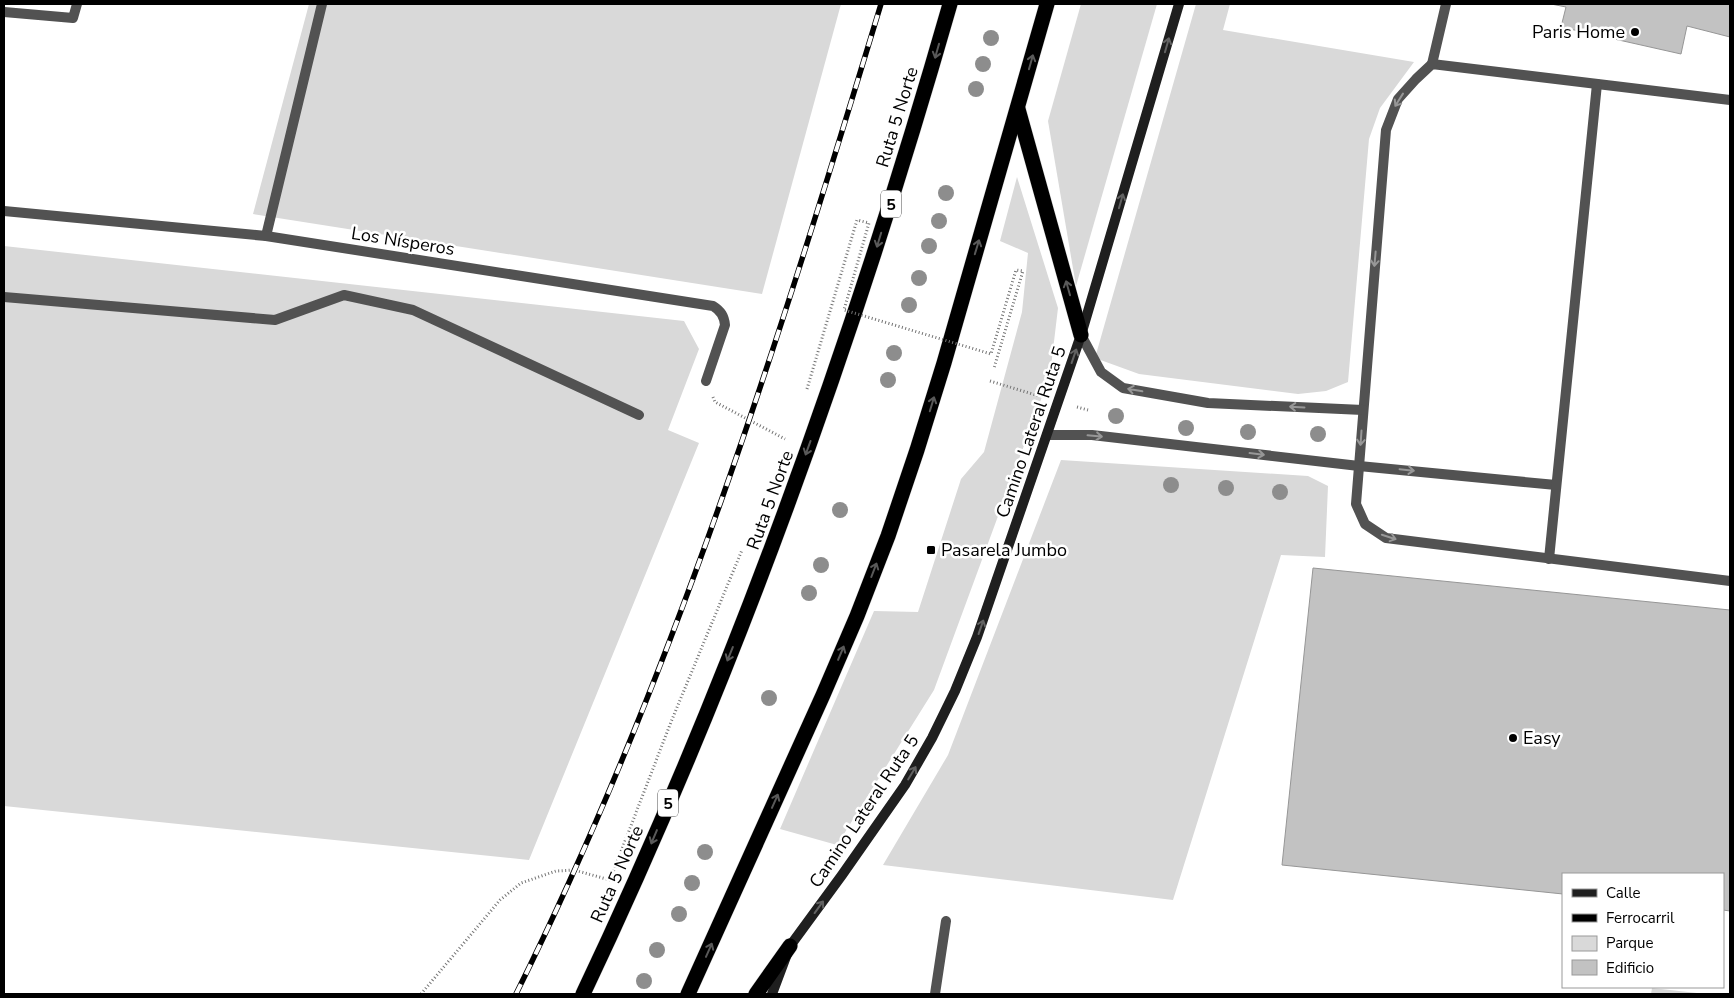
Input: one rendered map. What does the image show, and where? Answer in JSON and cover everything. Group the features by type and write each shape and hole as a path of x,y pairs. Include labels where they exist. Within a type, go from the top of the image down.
{"highway":[{"name":"Ruta 5 Norte","path":"583,994 643,863 703,722 767,562 825,402 872,263 950,4"},
{"path":"688,994 823,695 857,616 888,536 918,450 1047,4"},
{"path":"1018,109 1081,335"},
{"path":"756,994 790,946"}],"street":[{"path":"4,12 73,18 78,4"},
{"path":"266,236 322,4"},
{"name":"Camino Lateral Ruta 5","path":"772,994 790,946 905,785 932,738 955,691 977,638 1081,335 1179,4"},
{"path":"1446,4 1432,64 1398,99 1386,130 1356,504 1365,524 1386,538 1730,581"},
{"path":"1432,64 1730,100"},
{"path":"1549,559 1597,84"},
{"name":"Los Nísperos","path":"4,211 266,236 713,306 720,310 724,317 725,325 706,381"},
{"path":"4,297 275,320 344,295 413,310 639,414"},
{"path":"1081,335 1101,372 1124,388 1208,403 1363,410"},
{"path":"1047,435 1092,435 1359,466 1556,485"},
{"path":"935,994 946,921"}],"path":[{"path":"807,389 857,220 869,223 844,310 991,354 1016,270 1023,272 994,368"},
{"path":"706,381 715,402 785,438"},
{"path":"990,381 1059,402"},
{"path":"420,994 500,900 521,883 556,871 574,870 610,880 671,722 742,550"}],"green space":[{"path":"309,4 841,4 762,294 253,214"},
{"path":"1081,4 1157,4 1076,286 1048,121"},
{"path":"1196,4 1230,4 1223,30 1414,62 1380,108 1369,139 1348,382 1326,391 1298,394 1139,374 1095,358"},
{"path":"1017,177 1058,308 1050,375 934,690 837,845 780,829 874,611 918,612 961,479 984,452 1022,312 1028,253 1000,241"},
{"path":"4,246 684,321 699,349 668,430 699,443 529,860 4,806"},
{"path":"1061,460 1308,476 1328,486 1325,557 1281,555 1173,900 883,865 948,755"},
{"path":"1652,988 1706,994 1651,994"}],"building":[{"name":"Paris Home","path":"1551,4 1730,4 1730,37 1687,26 1681,54 1561,27 1566,7"},
{"name":"Easy","path":"1313,568 1730,610 1730,911 1724,910 1724,873 1562,873 1562,894 1282,865"}],"railway":[{"path":"516,994 573,875 625,753 674,630 762,382 881,4"}],"place":[{"name":"Paris Home","path":"1635,32"},
{"name":"Pasarela Jumbo","path":"931,550"},
{"name":"Easy","path":"1513,738"}]}
